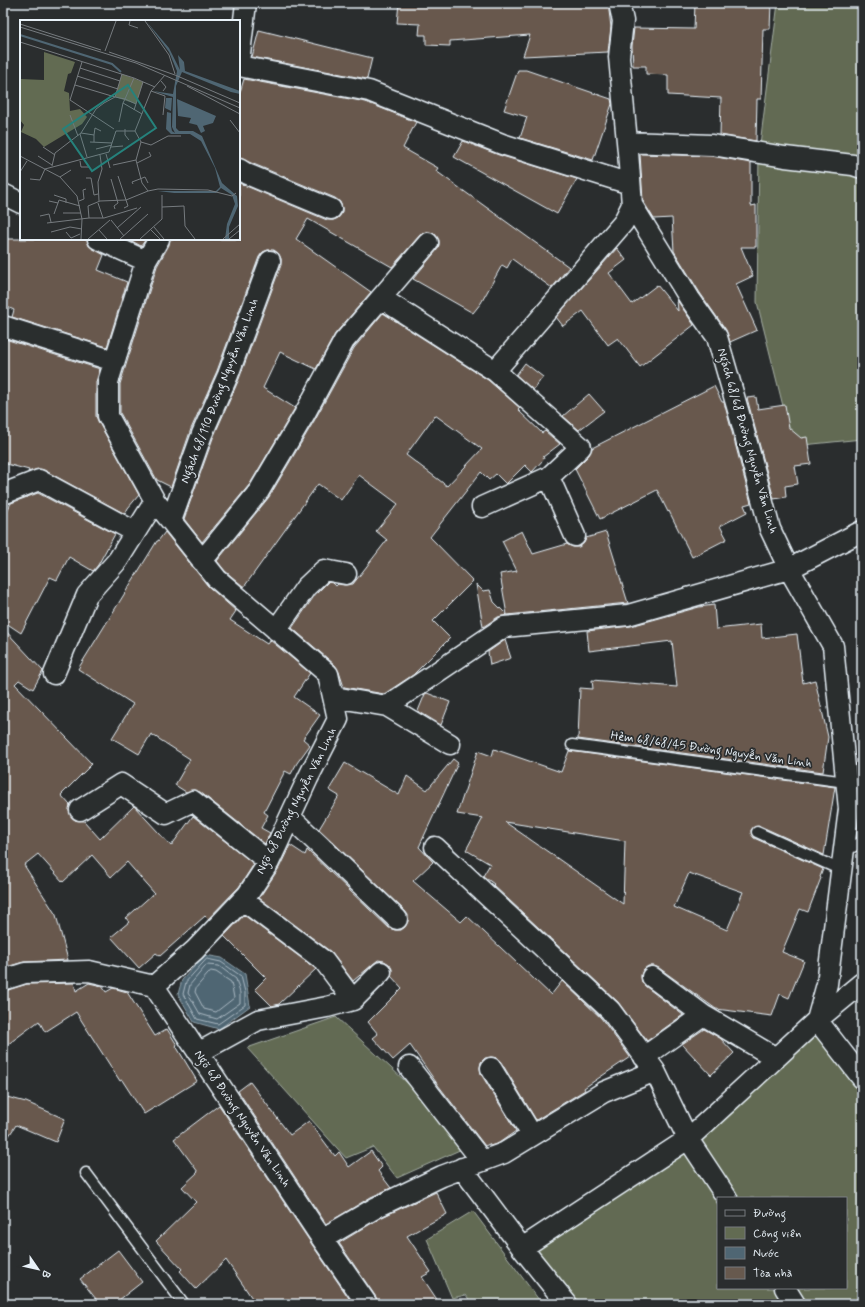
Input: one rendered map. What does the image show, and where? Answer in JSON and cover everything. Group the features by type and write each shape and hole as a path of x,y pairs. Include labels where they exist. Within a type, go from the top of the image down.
{"street":[{"path":"240,54 246,3"},
{"path":"495,371 623,223 632,205 619,57 623,21 619,3"},
{"path":"240,66 369,91 502,144 630,184"},
{"path":"627,142 712,145 785,157 853,165 862,168"},
{"path":"240,170 247,174 331,209"},
{"path":"3,194 20,202"},
{"name":"Ngách 68/68 Đường Nguyễn Văn Linh","path":"632,205 690,300 717,337 770,529 789,569 832,646 849,809 827,984 817,1020"},
{"path":"100,240 146,261"},
{"name":"Ngõ 68 Đường Nguyễn Văn Linh","path":"158,240 146,261 114,361 108,382 108,416 155,501 217,579 328,674 338,719 269,862 248,894 195,950 154,986 322,1239 367,1304"},
{"path":"202,561 259,491 304,415 344,341 428,243"},
{"name":"Ngách 68/110 Đường Nguyễn Văn Linh","path":"171,521 202,434 228,375 270,261"},
{"path":"381,298 495,371 581,448 549,476 482,507"},
{"path":"3,326 114,361"},
{"path":"549,476 575,536"},
{"path":"3,494 39,480 136,532"},
{"path":"54,674 87,595 118,560 155,501"},
{"path":"387,706 504,627 628,615 789,569 862,531"},
{"path":"276,630 306,587 324,570 346,574"},
{"path":"334,698 387,706 450,744"},
{"path":"80,810 121,784 166,814 193,801 269,862"},
{"path":"290,817 397,919"},
{"path":"436,847 610,1010 649,1064 688,1139 726,1197"},
{"path":"243,900 324,961 353,1000"},
{"path":"3,980 25,973 89,971 154,986"},
{"path":"198,1053 258,1020 327,1007 353,1000 381,972"},
{"path":"652,977 703,1015 776,1058"},
{"path":"522,1248 688,1139 817,1020 862,983"},
{"path":"322,1239 377,1207 442,1176 504,1153 649,1064 703,1015"},
{"path":"817,1020 862,1078"},
{"path":"409,1067 482,1161"},
{"path":"491,1068 532,1135"},
{"path":"462,1168 522,1248 567,1304"},
{"path":"786,1289 795,1304"}],"lane":[{"name":"Hẻm 68/68/45 Đường Nguyễn Văn Linh","path":"572,745 846,782"},
{"path":"757,832 842,861 862,842"},
{"path":"86,1173 184,1304"}],"green space":[{"path":"778,3 862,3 862,439 793,446 757,302 759,152"},
{"path":"336,1017 473,1144 397,1178 373,1147 346,1158 247,1048"},
{"path":"817,1020 862,1077 862,1304 566,1304 523,1248 688,1139"},
{"path":"473,1211 542,1304 472,1304 466,1295 452,1298 427,1239"}],"water":[{"path":"205,955 222,958 245,974 250,1006 219,1029 194,1022 178,994 182,980"}],"building":[{"path":"399,3 504,3 504,7 545,6 545,3 608,3 611,27 608,52 523,56 530,35 450,41 450,46 426,45 426,35 419,35 420,24 397,23"},
{"path":"695,3 771,3 770,29 763,29 761,99 757,99 756,141 720,135 721,98 668,95 668,75 646,74 646,66 633,66 632,46 634,28 694,29"},
{"path":"259,30 372,58 367,79 252,57"},
{"path":"518,70 526,70 611,99 612,104 593,160 520,138 527,117 504,110"},
{"path":"244,79 366,102 416,122 403,148 438,168 436,171 569,267 552,288 512,259 507,268 502,265 481,303 473,313 413,279 437,250 439,240 435,234 425,232 420,235 392,267 308,219 296,239 371,292 335,334 316,369 280,352 263,388 295,408 250,484 202,542 184,519 213,438 239,379 281,265 281,259 279,254 274,250 263,252 259,257 217,371 191,429 171,487 157,480 120,413 120,384 157,266 169,245 170,240 240,240 240,183 327,220 338,218 342,213 340,202 335,198 240,158 240,92"},
{"path":"463,141 499,155 577,179 557,214 454,157"},
{"path":"640,154 711,156 751,163 751,206 756,205 756,247 741,247 753,276 736,284 757,330 730,342 726,330 700,293 674,251 672,218 654,219 643,201"},
{"path":"3,239 87,240 89,246 104,255 98,270 127,282 107,347 12,317 14,310 3,305"},
{"path":"130,240 145,240 141,246"},
{"path":"617,248 626,260 609,273 632,304 657,285 678,311 677,300 694,325 640,367 618,338 608,345 583,311 563,326 556,317"},
{"path":"383,313 488,380 520,408 518,410 542,433 545,431 560,444 543,457 544,459 532,472 525,465 506,484 496,474 489,480 481,472 430,537 473,581 433,621 450,638 413,675 384,694 344,687 335,665 292,628 315,595 328,582 333,583 336,586 338,584 353,584 387,540 376,531 398,504 359,475 341,500 318,484 244,587 225,571 217,561 269,497 314,421 354,348","holes":["435,415 482,449 447,486 406,455"]},
{"path":"5,339 100,369 96,382 96,416 139,495 125,514 44,470 39,469 28,472 29,470 3,463 3,347"},
{"path":"525,363 543,377 533,390 516,375"},
{"path":"714,386 722,402 724,402 751,503 744,505 747,512 720,526 727,539 692,557 657,490 600,519 575,469 589,455 592,448"},
{"path":"589,394 604,411 579,430 563,416"},
{"path":"756,397 758,409 785,405 789,428 801,438 807,437 811,464 795,466 798,484 785,486 786,497 774,499 747,398"},
{"path":"38,493 115,534 98,565 93,571 69,557 57,580 50,577 21,633 3,621 3,519 11,503"},
{"path":"522,531 533,554 567,544 573,547 579,547 584,543 586,538 606,532 628,603 507,615 500,574 517,571 502,541"},
{"path":"165,532 208,586 236,611 230,620 267,644 270,640 310,673 294,697 320,715 303,739 310,745 291,774 285,771 264,812 268,815 261,828 270,833 265,844 200,792 194,790 186,792 175,785 190,759 151,734 139,754 112,738 133,704 78,669 157,541"},
{"path":"476,584 483,591 490,590 494,602 507,615 498,617 483,627"},
{"path":"714,605 716,629 761,624 762,638 797,634 803,683 815,680 828,737 823,772 578,739 580,688 593,689 592,680 677,687 672,641 589,651 587,631 631,626 699,607"},
{"path":"3,628 43,671 33,689 19,680 15,684 92,764 61,795 70,805 69,811 75,820 84,821 100,839 134,806 171,846 193,816 254,864 239,887 208,919 205,916 160,956 156,953 139,968 111,937 129,922 126,918 154,893 127,862 111,877 92,855 63,882 38,854 24,865 56,915 68,960 24,962 3,968"},
{"path":"505,640 511,658 490,665 488,652"},
{"path":"427,693 450,702 441,725 418,711 425,694"},
{"path":"494,749 561,772 569,751 835,787 824,855 760,826 754,827 751,830 754,838 823,869 808,912 800,909 782,952 804,961 789,998 780,994 772,1016 716,1009 659,968 648,966 643,970 641,975 642,982 645,986 683,1015 647,1041 618,1002 493,885 494,884 483,876 490,864 466,850 483,818 457,814 478,751 492,756","holes":["505,822 625,841 623,904","689,873 743,892 727,930 674,907"]},
{"path":"453,759 458,763 419,847 433,862 413,881 461,922 467,916 551,995 562,981 601,1018 630,1057 584,1088 585,1090 536,1120 501,1062 497,1058 485,1058 481,1062 481,1074 516,1131 499,1143 490,1146 489,1144 485,1146 438,1085 410,1045 393,1060 373,1038 378,1034 368,1022 402,988 391,976 392,969 389,964 378,960 353,981 331,952 259,898 279,868 290,845 305,855 307,850 389,928 401,930 405,927 408,921 408,915 405,911 319,829 339,796 329,790 345,763 399,795 407,776 427,790"},
{"path":"244,915 316,969 279,1004 272,1006 255,989 266,978 224,936"},
{"path":"74,983 76,991 89,983 102,986 106,992 113,988 127,992 155,1036 167,1029 197,1081 144,1114 122,1080 120,1081 76,1012 45,1032 39,1021 3,1048 3,991 27,984"},
{"path":"704,1029 720,1038 734,1053 711,1075 682,1044"},
{"path":"250,1082 290,1135 309,1121 335,1156 339,1152 349,1167 371,1151 382,1167 378,1171 391,1188 371,1197 326,1224 238,1091"},
{"path":"3,1096 26,1102 65,1119 56,1142 16,1125 3,1145"},
{"path":"219,1105 353,1304 256,1304 226,1260 196,1289 180,1271 182,1269 156,1241 196,1202 182,1187 198,1172 174,1139"},
{"path":"436,1192 447,1214 407,1236 431,1272 422,1277 440,1304 378,1304 376,1297 339,1243 382,1217"},
{"path":"118,1250 142,1282 114,1304 100,1304 80,1279"}]}
